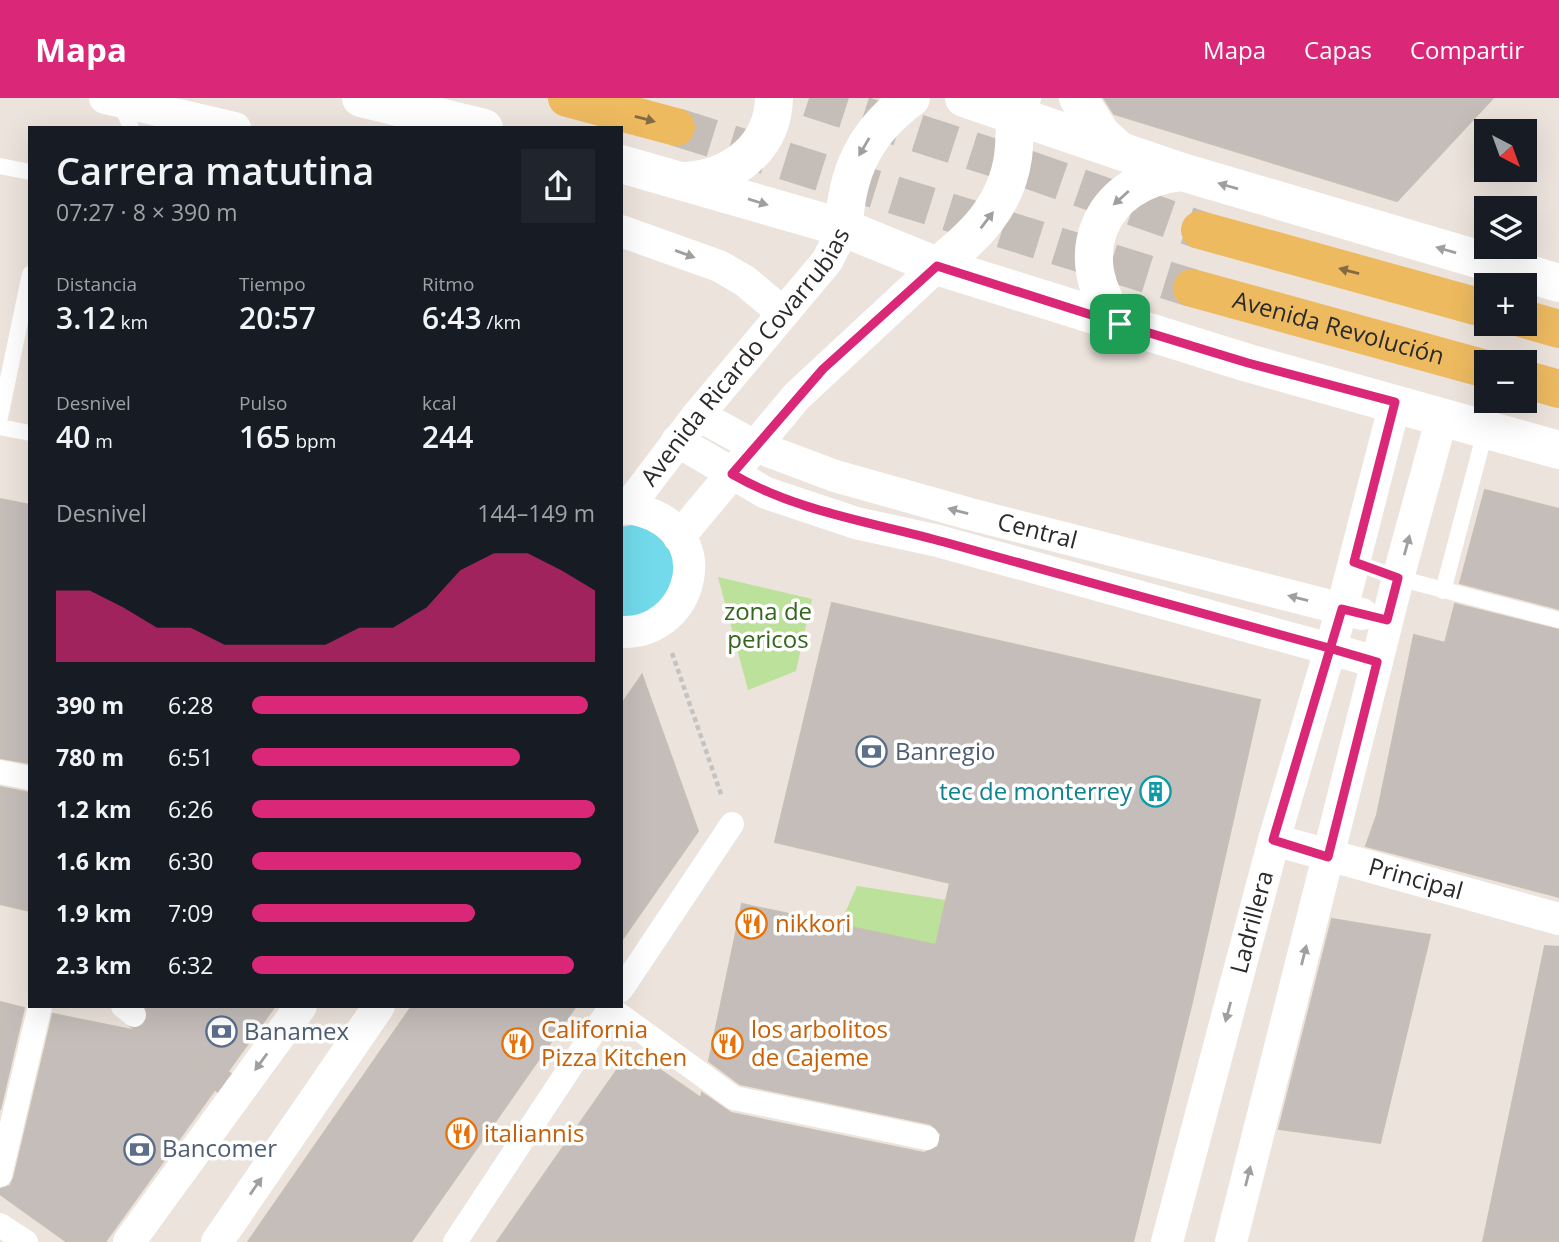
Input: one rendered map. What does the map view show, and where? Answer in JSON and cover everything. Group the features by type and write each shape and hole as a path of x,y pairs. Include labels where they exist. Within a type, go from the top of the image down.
{"main road":[{"path":"567,98 676,127"},
{"path":"1200,230 1474,306"},
{"name":"Avenida Revolución","path":"1192,288 1474,366"},
{"path":"1537,323 1559,329"},
{"path":"1537,383 1559,389"}],"street":[{"path":"361,98 476,126"},
{"path":"687,181 726,173 744,161 763,139 774,111 774,98"},
{"name":"Avenida Ricardo Covarrubias","path":"625,508 698,415 827,261 845,228 845,200 862,149 875,129 911,98"},
{"path":"964,98 1018,108 1120,152 1559,283"},
{"path":"1079,98 1102,135 1120,152"},
{"path":"679,537 823,369 977,233 1003,194 1013,156 1018,108"},
{"path":"119,109 169,120 218,126"},
{"path":"623,165 845,228 937,266 1120,324 1248,363 1559,450"},
{"path":"1120,324 1097,288 1093,267 1098,233 1111,207 1125,193 1142,181 1162,174 1182,172"},
{"path":"623,232 719,266 746,281 783,313"},
{"name":"Ladrillera","path":"1167,1242 1273,840 1342,609 1395,402"},
{"name":"Central","path":"698,415 755,446 881,490 1387,620"},
{"path":"1231,1242 1387,620 1442,417"},
{"name":"Central","path":"677,441 766,494 856,523 938,541 1377,662"},
{"path":"625,508 658,517 679,537 689,558 689,579 679,602 635,635"},
{"path":"0,772 28,778"},
{"path":"623,988 732,824"},
{"name":"Principal","path":"1273,840 1559,919"},
{"path":"0,1175 40,1008"},
{"path":"129,1242 299,1008"},
{"path":"217,1242 378,1008"},
{"path":"455,1242 610,1008"},
{"path":"622,1008 734,1098 926,1138"},
{"path":"0,1225 26,1242"}],"lane":[{"path":"0,166 28,172"},
{"path":"0,417 28,284"},
{"path":"0,427 28,433"},
{"path":"1443,591 1486,428"},
{"path":"1354,562 1443,591 1559,620"}],"path":[{"path":"635,635 732,824"}],"green space":[{"name":"zona de pericos","path":"718,577 812,599 796,671 748,690"},
{"path":"857,886 946,900 936,945 840,924"}],"water":[{"path":"633,525 643,528 660,539 672,556 675,576 672,587 653,614 623,621 623,527"}],"building":[{"path":"1104,98 1493,98 1397,201 1114,114"},
{"path":"1485,490 1559,509 1559,609 1460,583"},
{"path":"0,499 28,505 28,763 0,758"},
{"path":"832,603 1260,700 1192,1002 1133,1242 497,1242 631,1050 701,1098 702,1093 731,1113 924,1153 938,1147 941,1134 931,1124 740,1084 709,1061 742,904 936,945 950,883 775,842"},
{"path":"1455,604 1559,630 1559,897 1366,846 1377,815 1414,635 1445,643"},
{"path":"642,675 698,831 623,938 623,702"},
{"path":"0,787 28,793 28,911 0,904"},
{"path":"1332,919 1430,935 1380,1143 1279,1129"},
{"path":"1545,946 1559,947 1559,1242 1483,1242"},
{"path":"0,1002 24,1008 0,1110"},
{"path":"147,1008 274,1008 105,1242 67,1242 0,1194 0,1189 10,1186 14,1178 53,1014 132,1030 146,1024 149,1017"},
{"path":"411,1008 575,1008 411,1242 248,1242"}],"tunnel":[{"path":"809,98 1004,161 1200,230"},
{"path":"676,127 1192,288"},
{"path":"134,1015 238,1093"}],"place":[{"name":"Banregio","path":"872,752"},
{"name":"tec de monterrey","path":"1155,792"},
{"name":"nikkori","path":"752,924"},
{"name":"Banamex","path":"221,1032"},
{"name":"California Pizza Kitchen","path":"518,1044"},
{"name":"los arbolitos de Cajeme","path":"728,1044"},
{"name":"italiannis","path":"461,1134"},
{"name":"Bancomer","path":"139,1149"}],"route":[{"path":"1120,324 937,266 823,369 732,474 766,494 856,523 938,541 1329,648 1377,662 1328,857 1273,840 1329,648 1342,609 1387,620 1398,578 1354,562 1395,402 1248,363 1120,324"}]}
